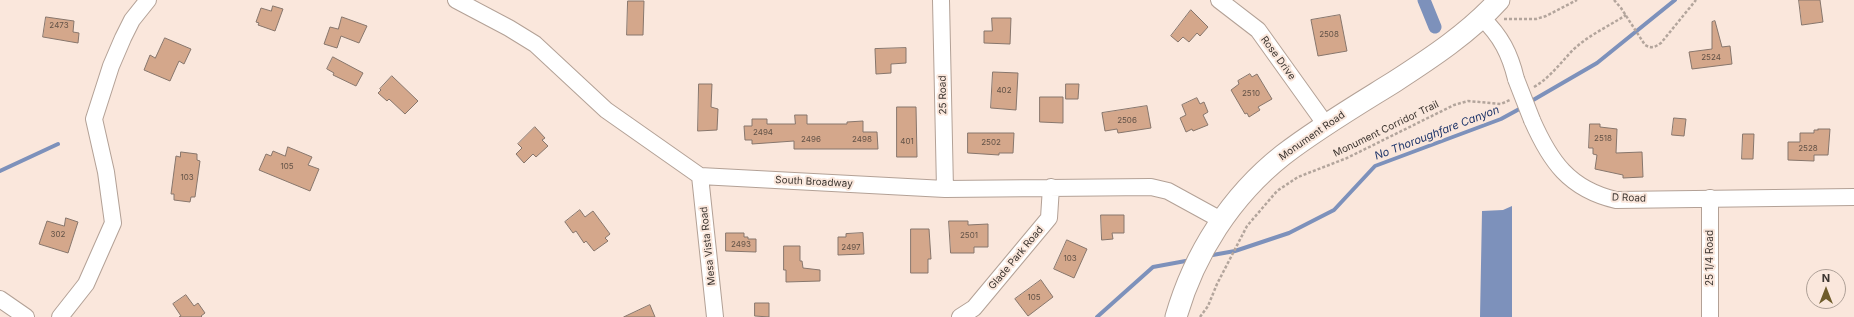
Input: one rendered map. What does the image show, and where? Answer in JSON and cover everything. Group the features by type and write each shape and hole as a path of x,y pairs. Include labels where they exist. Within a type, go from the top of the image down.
{"main road":[{"name":"Monument Road","path":"1176,317 1189,280 1221,220 1253,182 1283,156 1326,125 1418,66 1482,18 1499,0"}],"street":[{"path":"60,317 86,284 113,223 106,172 94,119 111,66 122,38 132,20 148,0"},
{"path":"456,0 509,28 535,44 606,110 700,176"},
{"name":"25 Road","path":"941,0 945,189"},
{"name":"Rose Drive","path":"1220,0 1258,30 1326,125"},
{"name":"D Road","path":"1482,18 1492,28 1505,46 1532,120 1539,136 1554,161 1569,178 1589,192 1616,200 1854,197"},
{"name":"South Broadway","path":"700,176 945,189 1151,187 1168,191 1221,220"},
{"name":"Mesa Vista Road","path":"700,176 715,317"},
{"name":"Glade Park Road","path":"960,317 974,308 1049,218 1051,187"},
{"name":"25 1/4 Road","path":"1710,198 1710,317"},
{"path":"0,299 26,317"}],"path":[{"path":"1511,19 1536,19 1546,16 1577,0"},
{"path":"1614,0 1626,15 1645,46 1655,47 1661,43 1696,0"},
{"path":"1529,90 1552,74 1574,49 1584,41 1626,15"},
{"name":"Monument Corridor Trail","path":"1200,317 1208,306 1217,284 1247,226 1277,191 1298,177 1347,158 1454,105 1468,101 1501,104 1515,97"}],"water":[{"path":"1512,206 1512,317 1480,317 1482,211 1503,210"}],"building":[{"path":"1799,0 1820,0 1823,22 1802,25"},
{"path":"628,1 644,1 643,35 627,35"},
{"path":"273,6 283,9 275,31 258,25 259,23 256,22 261,8 271,11"},
{"path":"1191,10 1208,27 1200,36 1197,33 1189,42 1183,37 1178,42 1171,36"},
{"path":"1340,15 1347,51 1318,56 1311,20"},
{"path":"46,17 74,21 73,32 79,33 78,43 43,37"},
{"path":"342,17 367,26 359,43 341,36 337,48 324,44 330,27 338,29"},
{"path":"992,18 1011,18 1010,44 984,43 984,31 992,31"},
{"path":"1715,21 1722,47 1730,46 1732,64 1692,69 1689,52 1712,49 1712,22"},
{"path":"165,38 191,49 184,64 179,61 170,81 144,70 150,55 155,58"},
{"path":"906,48 906,63 891,64 891,73 876,74 875,49"},
{"path":"333,57 363,73 356,86 333,75 334,73 327,69"},
{"path":"993,72 1018,73 1016,110 991,108"},
{"path":"1250,74 1252,77 1257,74 1272,99 1258,107 1260,110 1249,117 1247,113 1245,114 1231,90 1239,84 1238,81"},
{"path":"392,76 418,101 405,114 389,99 387,101 378,93"},
{"path":"699,84 712,84 711,107 718,109 717,130 698,131"},
{"path":"1066,84 1079,84 1078,99 1066,99"},
{"path":"1040,97 1063,97 1063,123 1040,122"},
{"path":"1197,98 1200,104 1204,102 1208,112 1203,115 1208,125 1186,132 1180,118 1186,115 1182,105"},
{"path":"1147,106 1151,128 1118,133 1117,129 1105,131 1102,113"},
{"path":"897,107 916,107 917,157 897,157"},
{"path":"795,115 807,115 807,124 847,124 847,122 863,121 863,132 877,132 878,149 794,149 794,141 752,144 752,140 745,140 744,126 752,126 752,119 767,119 767,124 795,124"},
{"path":"1674,118 1686,119 1684,136 1672,135"},
{"path":"1590,124 1600,124 1600,127 1617,129 1616,153 1642,152 1643,177 1623,178 1623,175 1595,169 1597,155 1593,154 1593,148 1589,148"},
{"path":"535,127 545,138 542,140 548,146 536,157 533,154 524,163 516,154 522,148 518,144"},
{"path":"1830,129 1828,155 1814,155 1814,161 1788,160 1788,142 1800,142 1800,133 1814,133 1814,130"},
{"path":"968,133 1014,133 1013,153 999,153 999,155 968,153"},
{"path":"1743,134 1754,134 1753,159 1742,159"},
{"path":"288,147 312,157 308,165 319,169 310,191 259,170 266,154 271,156 273,151 285,156"},
{"path":"181,152 197,154 197,160 200,161 195,197 191,197 190,202 174,200 174,194 171,194 176,156 180,157"},
{"path":"580,210 585,217 593,211 610,234 605,238 608,241 594,251 586,241 584,243 576,231 573,233 565,222"},
{"path":"1101,215 1124,215 1124,233 1112,233 1113,239 1102,240"},
{"path":"66,218 78,222 68,253 39,244 47,221 64,226"},
{"path":"949,221 968,221 968,225 988,224 988,247 974,247 974,253 951,253"},
{"path":"911,229 929,229 931,259 928,259 928,273 911,273"},
{"path":"726,233 744,233 744,237 748,237 748,239 756,239 756,252 726,251"},
{"path":"863,233 864,254 838,255 838,237 846,237 846,234"},
{"path":"1067,240 1087,249 1074,278 1054,269"},
{"path":"784,246 800,246 800,261 802,261 803,268 820,270 820,281 786,282 786,270 784,270"},
{"path":"1041,280 1053,297 1028,316 1015,299"},
{"path":"186,295 194,306 198,303 205,313 201,316 202,317 179,317 181,316 173,304"},
{"path":"755,303 769,303 769,317 755,316"},
{"path":"650,305 655,317 624,317"}],"waterway":[{"path":"1424,0 1435,27"},
{"name":"No Thoroughfare Canyon","path":"1528,103 1597,63 1675,0"},
{"name":"No Thoroughfare Canyon","path":"1207,256 1235,251 1289,233 1334,210 1375,166 1501,119 1523,107"},
{"path":"0,171 58,144"},
{"name":"No Thoroughfare Canyon","path":"1097,317 1153,267 1191,260"}]}
